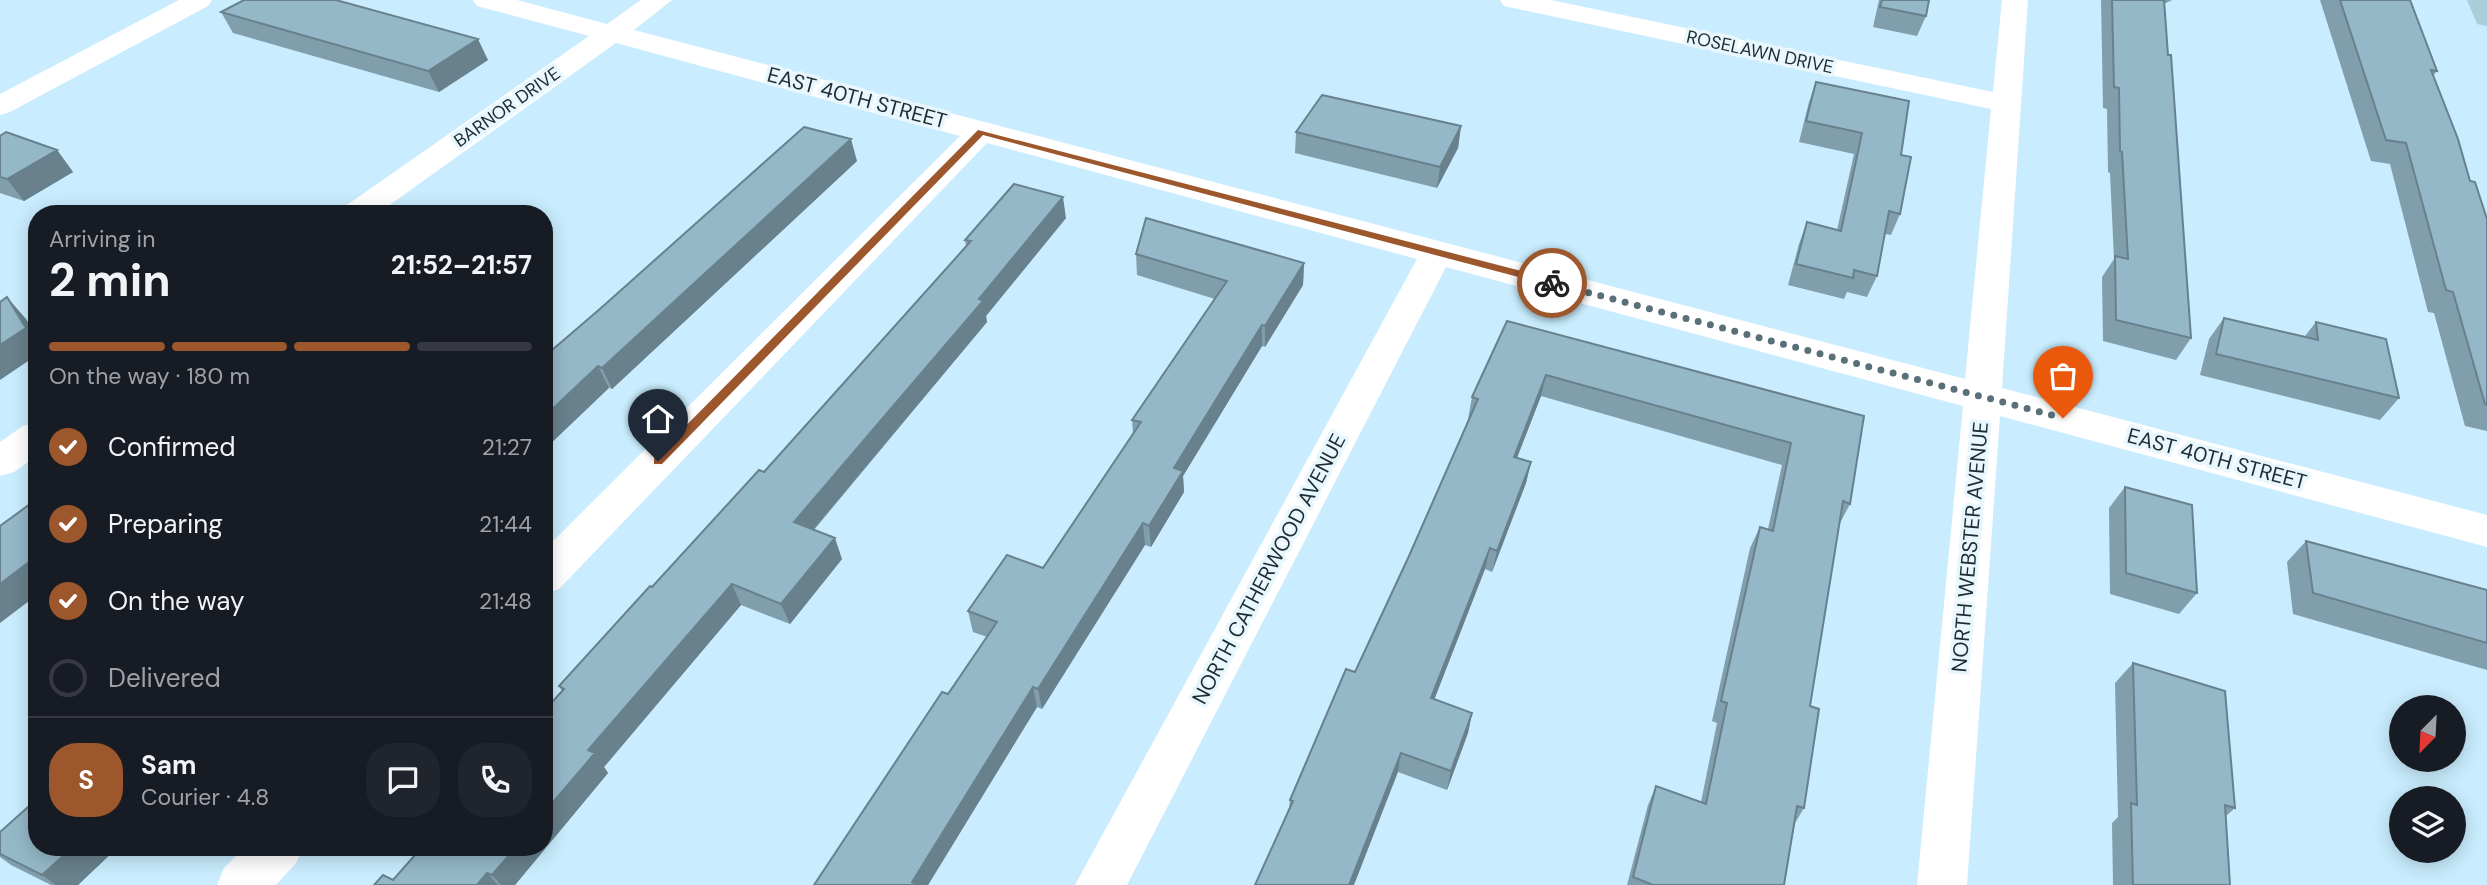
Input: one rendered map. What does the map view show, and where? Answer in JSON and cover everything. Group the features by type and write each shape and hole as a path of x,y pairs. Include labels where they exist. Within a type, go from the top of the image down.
{"main road":[{"path":"2480,0 2487,18"}],"street":[{"path":"0,106 199,0"},
{"name":"EAST 40TH STREET","path":"486,0 2487,531"},
{"name":"BARNOR DRIVE","path":"368,205 659,0"},
{"name":"ROSELAWN DRIVE","path":"1513,0 2007,104"},
{"name":"NORTH WEBSTER AVENUE","path":"1942,885 2015,0"},
{"path":"553,568 982,131"},
{"name":"NORTH CATHERWOOD AVENUE","path":"1100,885 1437,252"},
{"path":"0,462 28,442"},
{"path":"242,885 270,856"}],"building":[{"path":"244,0 336,0 478,39 428,71 221,12"},
{"path":"1882,0 1929,0 1926,16 1880,7"},
{"path":"2112,0 2164,0 2168,55 2171,55 2191,338 2116,320 2115,256 2128,259 2120,151 2119,88 2114,87"},
{"path":"2340,0 2410,0 2437,71 2431,70 2458,139 2470,181 2475,182 2487,219 2487,405 2453,292 2446,290 2406,143 2386,140"},
{"path":"1816,82 1909,101 1901,155 1911,157 1900,214 1889,211 1877,276 1854,270 1853,278 1796,264 1807,222 1841,231 1862,133 1806,121"},
{"path":"1322,95 1461,126 1440,167 1296,132"},
{"path":"804,127 851,139 602,368 598,366 553,408 553,349"},
{"path":"6,132 57,150 7,179 0,177 0,136"},
{"path":"1014,184 1063,197 979,299 983,301 794,522 835,538 781,604 732,584 588,750 595,753 553,802 553,701 564,689 559,686 759,470 764,472 971,241 965,240"},
{"path":"1146,218 1304,263 1265,326 1262,325 1174,468 1183,471 1149,526 1143,523 1038,689 1033,687 912,882 916,885 814,885 942,692 948,694 997,622 968,611 1007,555 1043,568 1141,422 1132,420 1227,281 1136,254"},
{"path":"7,297 26,328 0,345 0,302"},
{"path":"2224,318 2318,340 2316,322 2386,339 2399,398 2216,354"},
{"path":"1507,321 1864,416 1850,504 1843,501 1810,706 1819,709 1804,808 1797,806 1784,885 1653,885 1633,877 1656,786 1706,804 1727,703 1721,701 1760,527 1773,531 1791,443 1546,375 1514,457 1531,462 1497,551 1490,548 1431,698 1472,713 1451,771 1401,753 1349,885 1255,885 1293,801 1290,800 1346,669 1355,672 1409,556 1478,399 1472,397"},
{"path":"2125,487 2192,505 2197,593 2126,573"},
{"path":"28,506 28,563 0,584 0,526"},
{"path":"2306,541 2487,590 2487,643 2313,593"},
{"path":"2133,663 2225,691 2235,808 2225,805 2230,885 2133,885 2131,803 2137,805"},
{"path":"28,807 28,856 63,856 42,875 0,854 0,832"},
{"path":"414,856 508,856 492,875 487,873 477,885 374,885 383,875 393,880"}],"way so far":[{"path":"1552,283 2063,418"}],"route":[{"path":"658,461 982,131 1552,283"}]}
